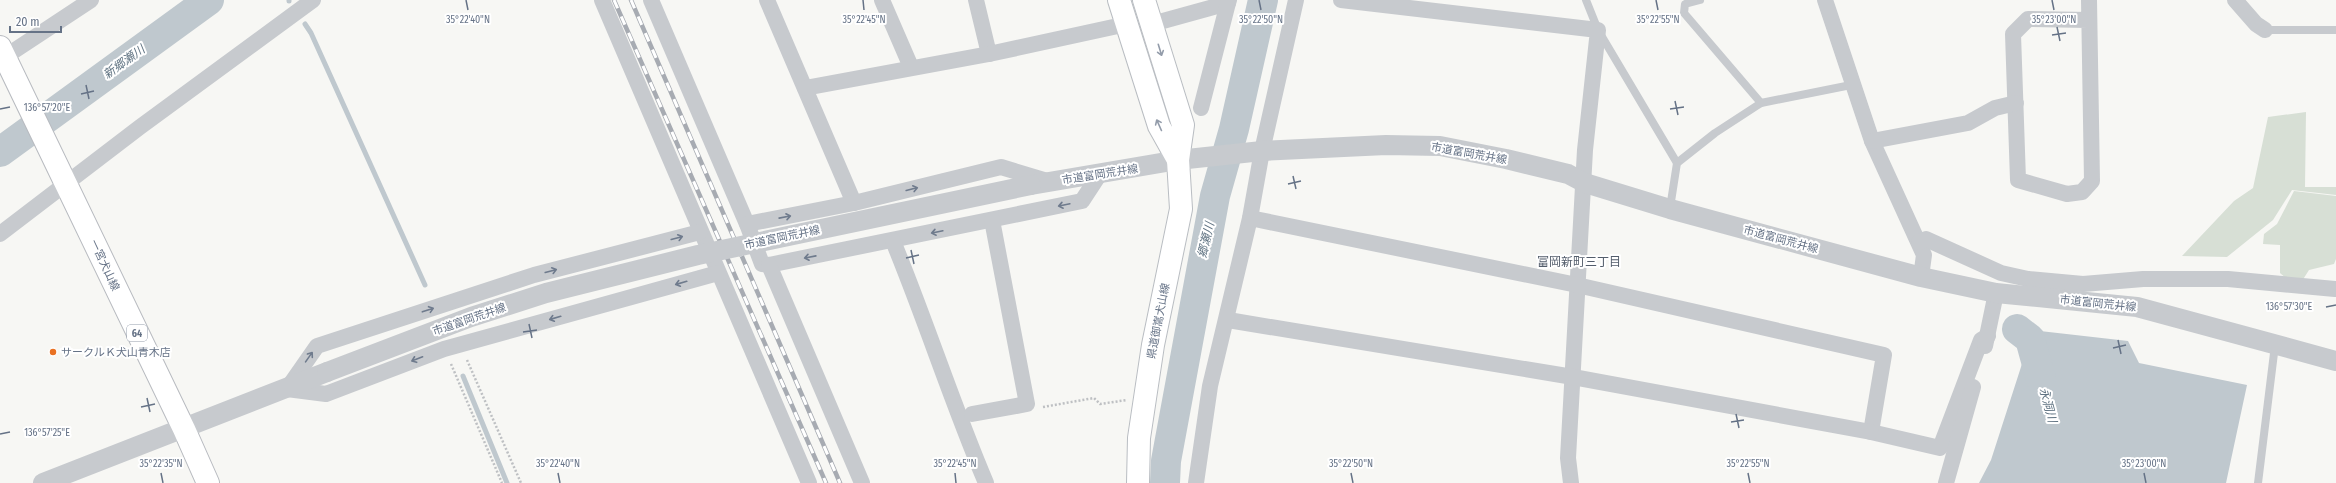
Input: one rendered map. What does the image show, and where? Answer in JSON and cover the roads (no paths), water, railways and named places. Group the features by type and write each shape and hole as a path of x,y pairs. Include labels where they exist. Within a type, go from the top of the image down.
{"main road":[{"name":"県道御嵩犬山線","path":"1120,0 1159,126 1178,160"},
{"name":"県道御嵩犬山線","path":"1138,483 1139,438 1153,345 1181,209 1178,160 1183,125 1144,0"},
{"name":"一宮犬山線","path":"4,59 67,183 184,429 208,483"}],"street":[{"path":"4,59 91,0"},
{"path":"0,234 140,127 313,0"},
{"path":"602,0 700,232 809,483"},
{"path":"651,0 747,224 762,264 769,265 893,241 1082,201 1101,172"},
{"path":"767,0 854,203"},
{"path":"882,0 911,67"},
{"path":"976,0 989,54"},
{"path":"1196,483 1210,386 1228,320 1250,218 1262,151 1296,0"},
{"path":"1340,0 1417,4 1598,30 1585,150 1568,458 1570,483"},
{"path":"1825,0 1851,85 1872,141 1919,242 1924,256 1922,277"},
{"path":"2088,20 2028,19 2013,34 2018,180 2067,194 2082,192 2092,181 2088,20 2089,0"},
{"path":"2235,0 2256,24 2265,30"},
{"path":"1152,24 1229,2"},
{"path":"1201,108 1229,2"},
{"path":"805,88 911,67 989,54 1127,24"},
{"path":"1872,141 1968,123 1995,108 2016,103"},
{"name":"市道富岡荒井線","path":"43,483 471,317 546,293 698,255 1040,184 1101,172 1140,168 1178,160 1262,151 1386,145 1440,146 1561,172 1584,182 1670,209 1922,277 1996,293 2138,307 2336,361"},
{"path":"747,224 854,203 1001,167 1040,184"},
{"path":"1250,218 1577,285 1884,355 1871,432"},
{"path":"972,414 1027,404 992,220"},
{"path":"700,232 534,275 317,346 287,389 326,394 444,349 718,273"},
{"path":"1919,242 1926,239 2001,273 2028,279 2083,284 2143,279 2228,279 2336,289"},
{"path":"893,241 923,313 948,387 986,483"},
{"path":"769,265 862,483"},
{"path":"1946,483 1988,336 1996,293"},
{"path":"1228,320 1573,377 1871,432 1940,448 1981,340 1988,336"}],"lane":[{"path":"1586,0 1598,30 1677,163 1670,209"},
{"path":"1700,0 1685,4 1684,14 1761,103"},
{"path":"2265,30 2336,30"},
{"path":"1677,163 1715,133 1761,103 1851,85"},
{"path":"2258,483 2275,344"}],"water":[{"path":"2040,331 2128,341 2139,363 2247,385 2226,483 1979,483 1991,460 2030,339"}],"waterway":[{"name":"新郷瀬川","path":"0,152 209,0"},
{"name":"郷瀬川","path":"1165,483 1166,461 1215,196 1234,129 1263,0"},
{"path":"305,24 311,33 425,285"},
{"name":"永洞川","path":"2017,329 2030,339 2041,379"},
{"path":"463,376 507,483"}],"railway":[{"path":"614,0 826,483"},
{"path":"631,0 840,483"}],"place":[{"name":"サークルＫ犬山青木店","path":"53,352"}],"district":[{"name":"富岡新町三丁目","path":"1579,262"}]}
